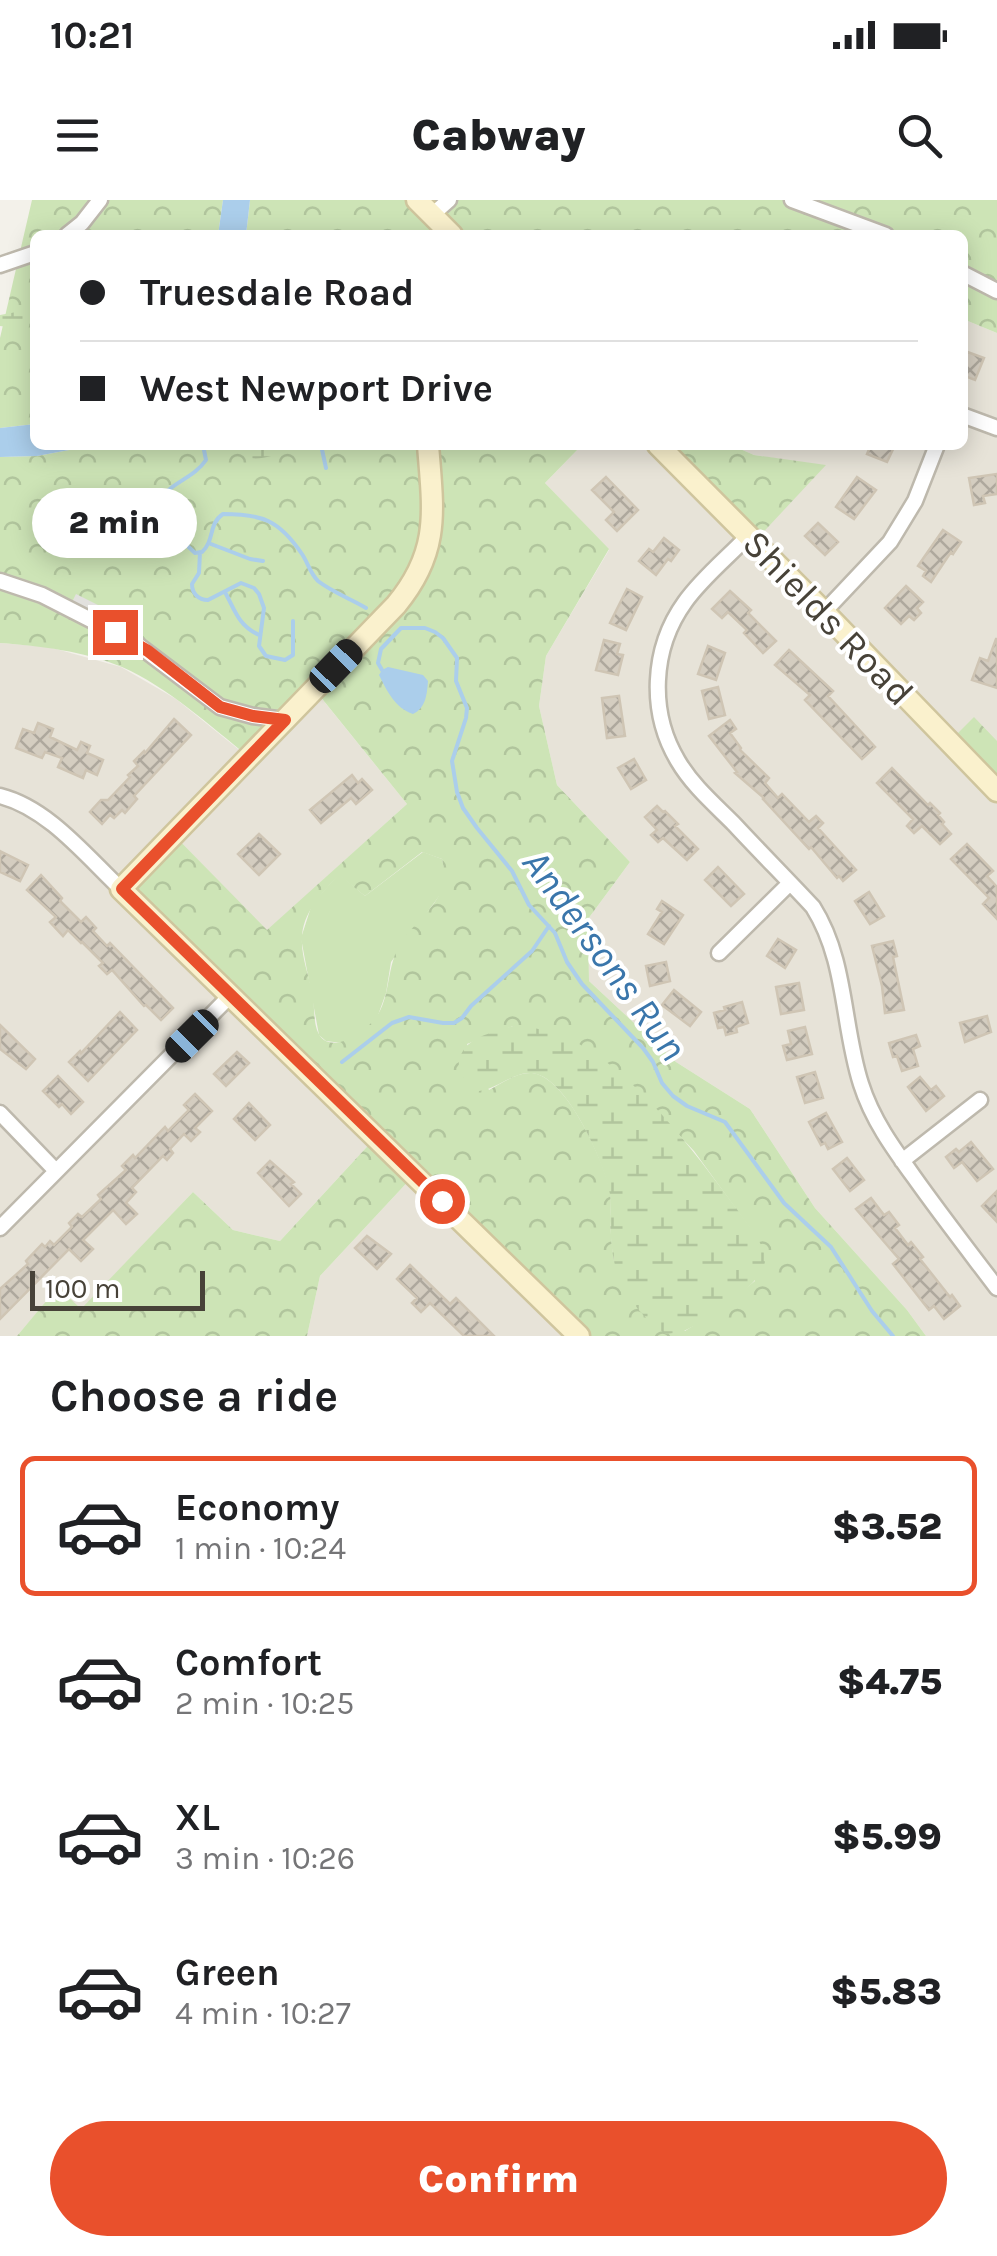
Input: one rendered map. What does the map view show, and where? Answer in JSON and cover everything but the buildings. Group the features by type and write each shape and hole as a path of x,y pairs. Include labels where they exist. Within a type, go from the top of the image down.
{"street":[{"path":"73,230 100,200"},
{"path":"447,230 425,207 449,200"},
{"path":"792,200 873,230"},
{"path":"0,265 30,254"},
{"path":"968,276 997,291"},
{"path":"968,417 997,428"},
{"path":"122,889 396,605 422,566 431,531 428,450"},
{"name":"Shields Road","path":"663,450 997,791"},
{"path":"824,612 890,542 915,501 935,450"},
{"path":"748,536 696,589 675,618 660,661 658,704 668,742 686,774 813,907 830,938 838,964 851,1048 879,1126 997,1288"},
{"path":"0,582 42,595 134,642 220,707 285,720"},
{"path":"0,796 39,814 122,889 579,1336"},
{"path":"719,953 790,883"},
{"path":"0,1228 230,996"},
{"path":"902,1160 980,1100"},
{"path":"0,1113 56,1170"}],"shaded area":[{"path":"968,321 997,333 997,1336 926,1336 815,1208 750,1109 676,1062 589,981 588,919 630,862 557,785 539,706 546,656 609,550 545,483 577,450 698,450 825,466 742,450 968,450"},
{"path":"76,594 116,614 111,624 71,604"},
{"path":"0,643 49,647 121,667 176,699 248,757 314,689 407,804 267,931 173,834 376,1137 280,1241 233,1230 193,1192 81,1310 58,1288 17,1336 0,1336"},
{"path":"415,1174 579,1336 307,1336 320,1276"}],"green space":[{"path":"32,200 223,200 219,230 30,230 30,425 0,428 0,338"},
{"path":"250,200 997,200 997,333 968,321 968,230 247,230"},
{"path":"22,311 30,314 30,320 16,328 0,326 0,315"},
{"path":"69,450 577,450 545,483 609,549 546,656 539,706 557,785 630,862 588,919 589,981 676,1062 750,1109 815,1208 926,1336 579,1336 415,1174 320,1276 307,1336 17,1336 58,1287 81,1309 193,1192 233,1230 280,1241 376,1137 121,889 173,834 267,930 407,804 315,690 249,757 172,696 122,667 77,653 0,643 0,457","holes":["158,501 181,529 182,537 173,540 157,528 151,505","422,852 442,859 444,873 439,896 396,952 379,1013 353,1037 328,1042 316,1025 303,952 305,921 339,875 365,896","513,1026 642,1096 694,1151 750,1228 755,1281 685,1331 614,1261 611,1195 606,1177 592,1141 570,1104 558,1088 532,1073 515,1076 489,1090 467,1044"]},
{"path":"240,450 276,450 271,456 255,458"},
{"path":"663,450 742,450 826,465 754,542"},
{"path":"974,717 997,741 997,791 949,742"},
{"path":"423,852 442,859 446,876 442,892 391,962 377,1018 360,1035 342,1043 326,1041 319,1035 301,938 312,904 339,874 365,896"},
{"path":"513,1026 557,1034 596,1054 641,1093 683,1138 750,1226 764,1253 762,1269 746,1290 708,1318 680,1332 666,1334 646,1318 621,1282 614,1260 605,1176 591,1140 569,1102 543,1077 530,1073 479,1091 459,1073 459,1062 467,1045 483,1035"}],"water":[{"path":"223,200 250,200 247,230 219,230"},
{"path":"30,425 30,450 69,450 0,457 0,428"},
{"path":"158,501 183,534 177,540 162,533 152,520 149,509"},
{"path":"388,667 423,675 428,681 423,704 413,714 396,703 385,687 379,675"}],"waterway":[{"name":"Andersons Run","path":"159,506 166,492 206,460 204,450"},
{"path":"322,450 326,468"},
{"name":"Andersons Run","path":"176,535 195,553 202,552 215,522 223,514 249,515 268,521 294,543 318,581 366,608"},
{"path":"211,544 263,561"},
{"path":"200,552 199,573 192,584 199,597 208,600 241,583 259,594 264,608 259,646 266,656 285,660 293,655 293,621"},
{"path":"226,594 242,623 259,635"},
{"name":"Andersons Run","path":"382,670 378,663 381,649 401,628 425,628 443,638 457,658 456,681 467,708 452,761 463,808 512,871 529,905 555,933 582,984 643,1048 662,1083 687,1106 725,1122 784,1203 831,1247 893,1336"},
{"path":"342,1062 392,1023 409,1017 443,1023 462,1018 532,951 549,926"}],"route":[{"path":"115,632 148,651 220,707 285,720 122,889 442,1201"}]}
